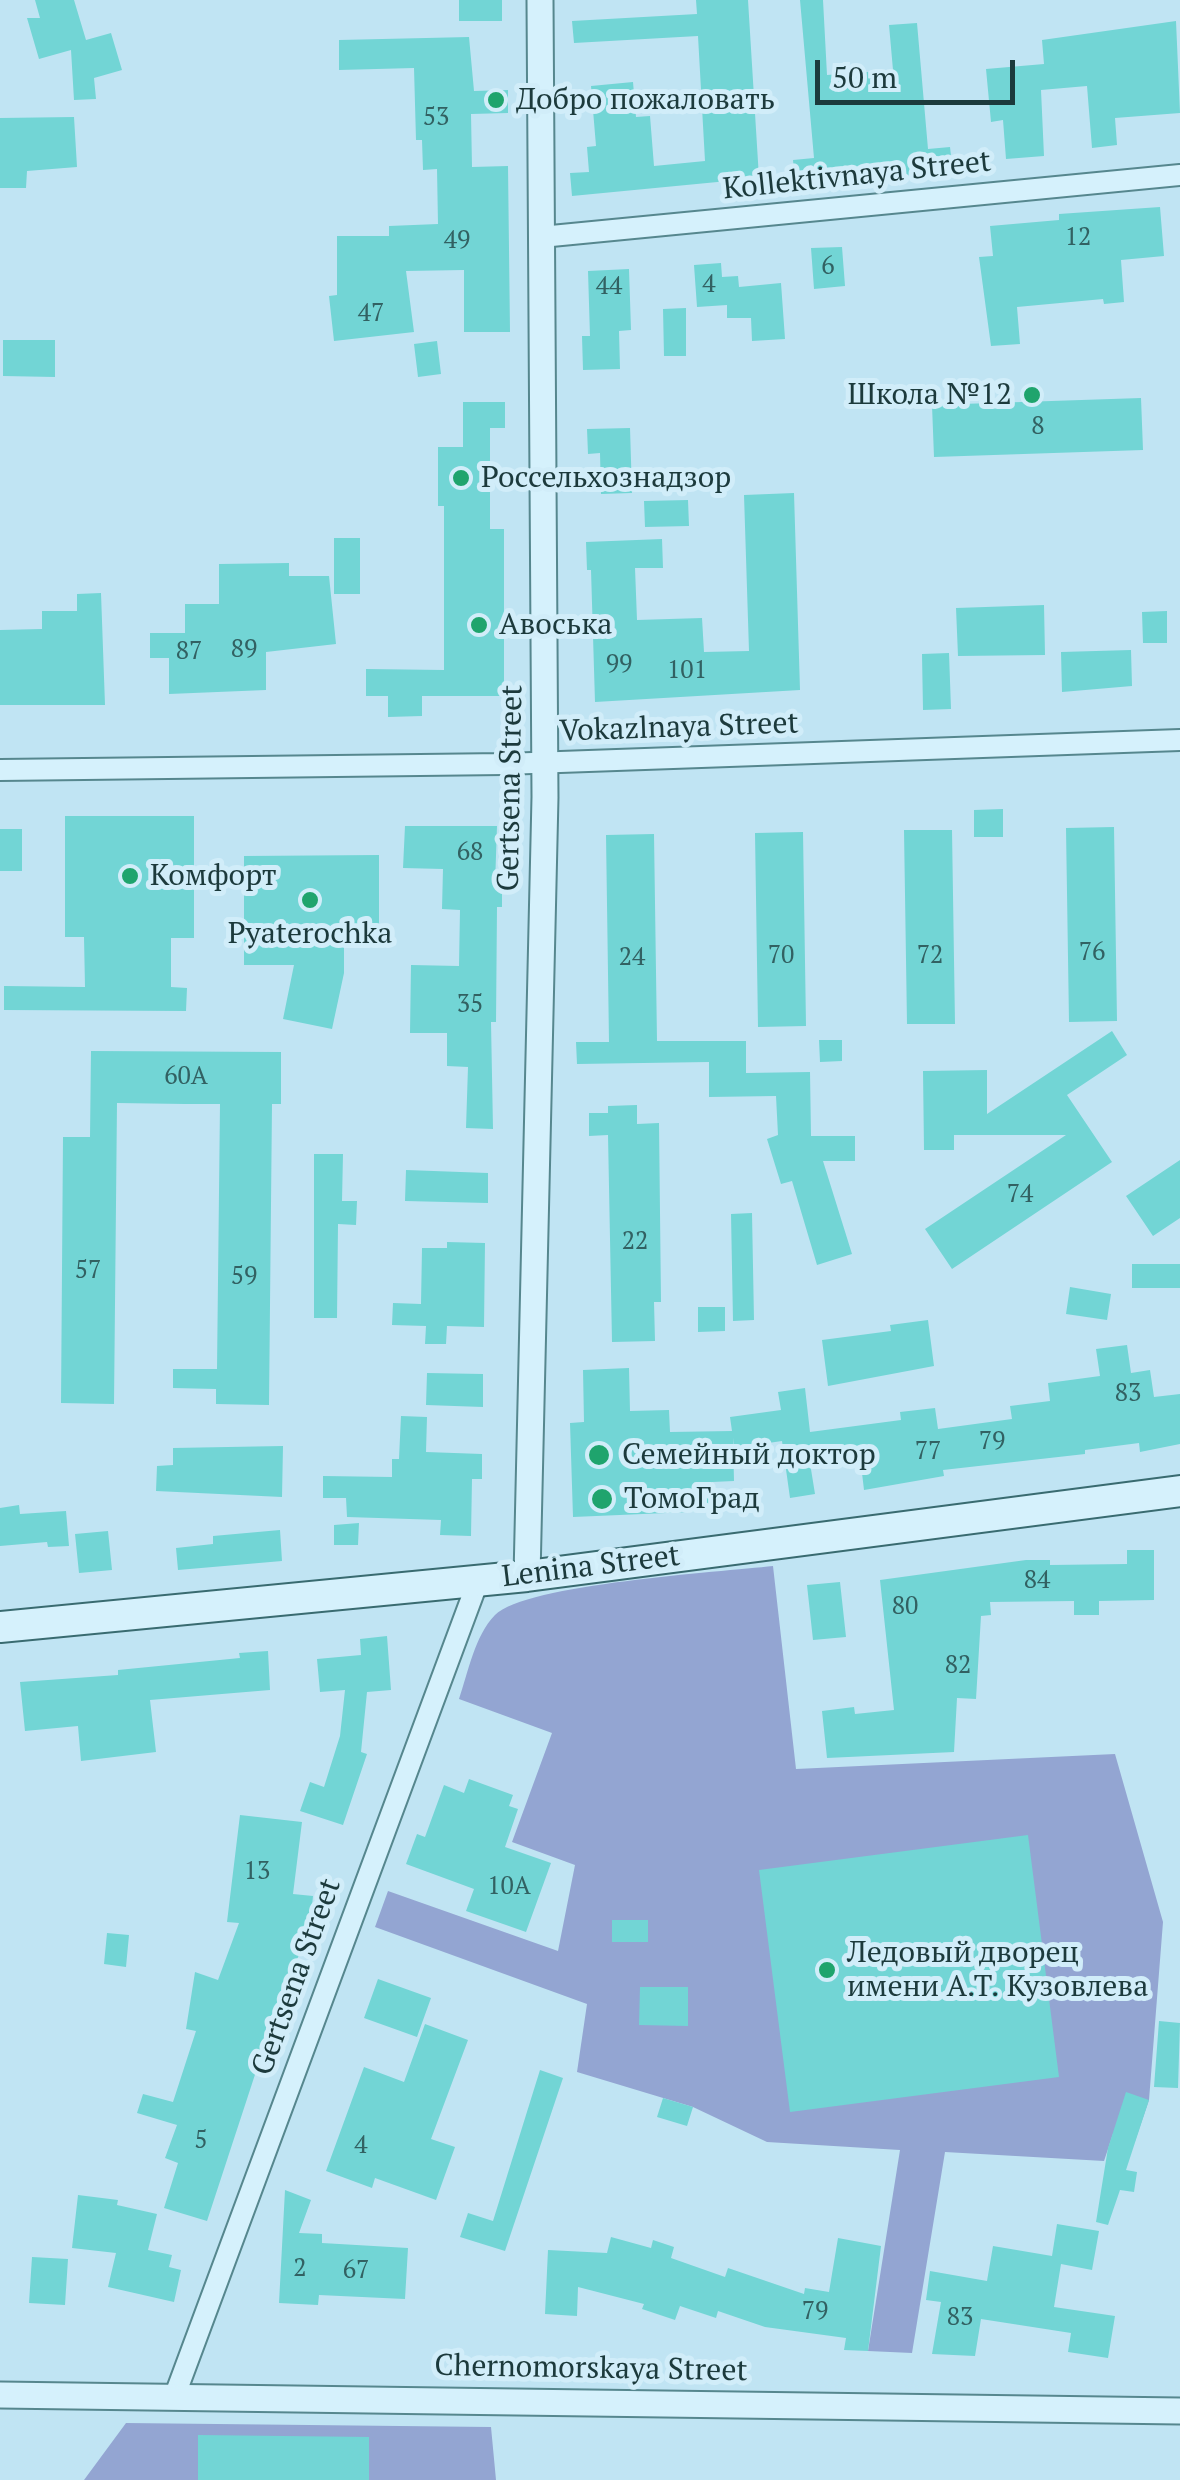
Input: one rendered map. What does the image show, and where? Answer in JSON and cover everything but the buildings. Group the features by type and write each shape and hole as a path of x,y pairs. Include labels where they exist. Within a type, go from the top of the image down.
{"main road":[{"name":"Lenina Street","path":"0,1627 527,1576 1180,1491"}],"street":[{"name":"Gertsena Street","path":"527,1576 545,762 540,0"},
{"name":"Kollektivnaya Street","path":"541,237 1180,175"},
{"name":"Vokazlnaya Street","path":"0,770 545,762 1180,740"},
{"name":"Gertsena Street","path":"175,2395 478,1580"},
{"name":"Chernomorskaya Street","path":"0,2395 1180,2411"}],"shaded area":[{"name":"Ледовый дворец имени А.Т. Кузовлева","path":"773,1566 796,1769 1115,1754 1163,1922 1149,2100 1135,2141 1113,2134 1104,2161 945,2152 912,2353 868,2351 900,2150 767,2142 693,2107 577,2072 587,2004 375,1927 388,1891 558,1951 575,1865 512,1842 552,1733 459,1699 477,1644 495,1615 514,1604 583,1587"},
{"path":"126,2423 491,2427 496,2480 84,2480"}],"place":[{"name":"Добро пожаловать","path":"496,100"},
{"name":"Школа №12","path":"1032,395"},
{"name":"Россельхознадзор","path":"461,478"},
{"name":"Авоська","path":"479,625"},
{"name":"Комфорт","path":"130,876"},
{"name":"Pyaterochka","path":"310,900"},
{"name":"Семейный доктор","path":"599,1455"},
{"name":"ТомоГрад","path":"602,1499"},
{"name":"Ледовый дворец имени А.Т. Кузовлева","path":"827,1970"}]}
